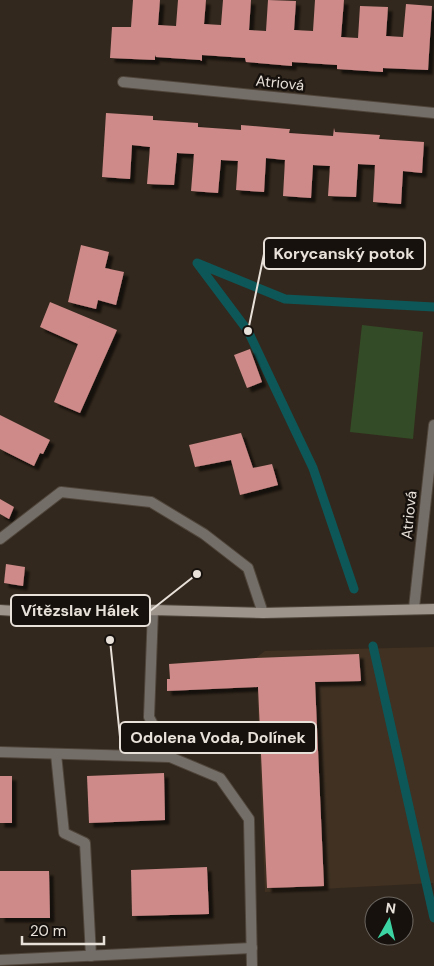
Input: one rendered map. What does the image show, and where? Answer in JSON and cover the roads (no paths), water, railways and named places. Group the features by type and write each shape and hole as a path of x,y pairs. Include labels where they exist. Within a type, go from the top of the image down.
{"street":[{"name":"Atriová","path":"123,82 434,113"},
{"name":"Atriová","path":"414,608 434,425"},
{"path":"0,539 61,492 151,502 204,534 248,568 263,613"},
{"path":"0,610 31,612 153,610 263,613 434,609"},
{"path":"153,610 149,717 170,757"},
{"path":"0,752 170,757 220,778 249,819 252,966"},
{"path":"56,754 64,833 85,843 91,956"},
{"path":"0,960 252,948"}],"waterway":[{"path":"354,589 313,468 248,331 197,263 285,299 434,307"},
{"path":"373,646 434,918"}],"place":[{"name":"Korycanský potok","path":"248,331"},
{"name":"Vítězslav Hálek","path":"197,574"},
{"name":"Odolena Voda, Dolínek","path":"110,640"}]}
